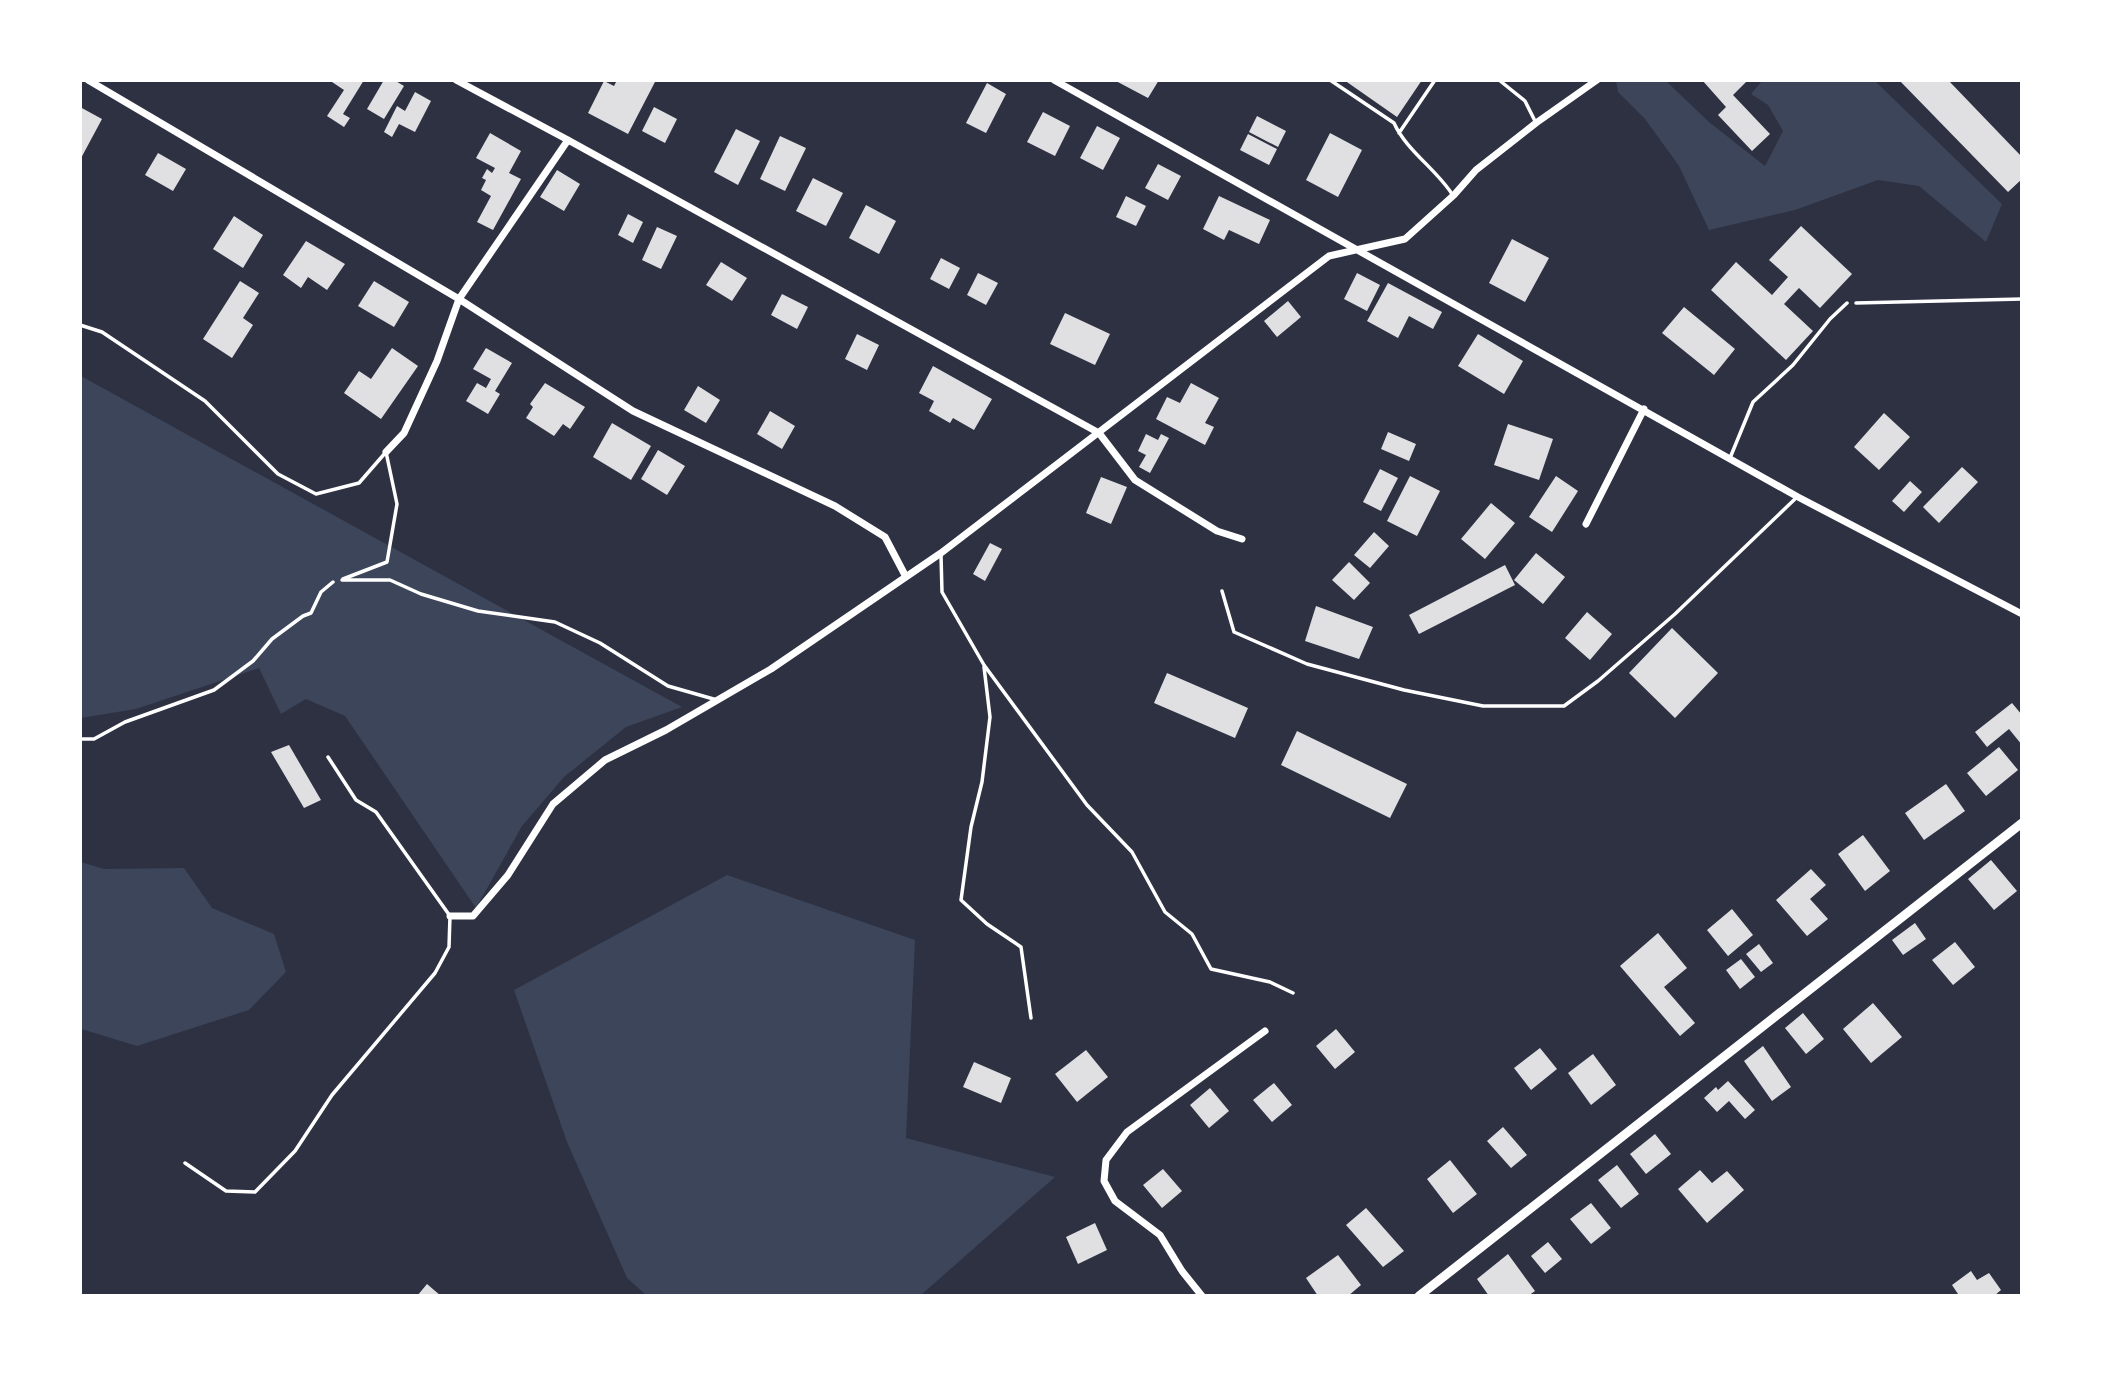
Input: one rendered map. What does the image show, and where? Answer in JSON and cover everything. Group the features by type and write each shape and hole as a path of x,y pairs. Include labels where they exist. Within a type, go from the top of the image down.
{"street":[{"path":"89,80 459,299 634,411 835,506 885,537 906,577"},
{"path":"456,80 1099,433 1135,480 1217,531 1242,539"},
{"path":"1054,80 1798,497 2021,614"},
{"path":"450,916 473,915 508,875 553,804 605,760 666,730 771,669 941,553 1329,256 1405,239 1454,195 1476,170 1597,80"},
{"path":"386,452 404,433 437,361 459,299 568,140"},
{"path":"1586,524 1644,409"},
{"path":"1419,1296 2021,823"},
{"path":"1202,1296 1182,1271 1160,1235 1115,1201 1104,1181 1106,1160 1127,1132 1265,1031"}],"lane":[{"path":"1330,80 1394,122 1399,133 1443,179 1454,195"},
{"path":"1399,133 1435,80"},
{"path":"1499,80 1525,101 1536,123"},
{"path":"1730,458 1753,402 1793,365 1830,319 1847,303"},
{"path":"80,325 102,332 205,401 278,474 316,494 359,483 386,452"},
{"path":"342,580 387,562 397,504 386,452"},
{"path":"1222,591 1234,632 1307,664 1405,690 1483,706 1564,706 1598,681 1675,614 1798,497"},
{"path":"941,553 942,592 984,665 1087,805 1132,852 1165,912 1192,934 1212,969 1270,982 1293,993"},
{"path":"342,580 390,580 421,594 478,611 555,622 600,643 668,686 717,700"},
{"path":"984,665 990,717 961,900 987,924 1021,947 1031,1018"},
{"path":"185,1163 226,1191 255,1192 295,1151 332,1095 435,973 449,947 450,916 376,812 356,800 328,757"}],"path":[{"path":"1847,303 2021,299"},
{"path":"80,739 94,739 125,722 214,690 253,661 272,639 311,613 321,592 330,583 342,580"}],"shaded area":[{"path":"1616,81 1666,81 1709,122 1765,166 1783,131 1768,105 1751,94 1762,81 1875,81 2002,204 1986,242 1919,186 1878,180 1795,210 1709,230 1679,166 1645,119 1618,92"},
{"path":"81,376 682,707 626,727 564,777 522,826 476,908 345,716 306,699 281,714 259,668 136,709 81,718"},
{"path":"81,862 104,869 184,868 212,908 274,934 286,972 249,1010 137,1046 81,1029"},
{"path":"727,875 915,940 906,1138 1055,1177 921,1295 646,1295 627,1278 567,1142 514,990"}],"building":[{"path":"364,80 343,114 350,118 344,127 327,116 344,90 332,82"},
{"path":"384,80 394,80 404,86 384,119 367,109"},
{"path":"617,80 656,80 628,134 588,113 604,81 614,86"},
{"path":"1114,80 1159,80 1148,98"},
{"path":"1344,80 1422,80 1397,117"},
{"path":"1702,80 1748,80 1733,95 1770,134 1752,151 1718,115 1726,107"},
{"path":"1899,80 1948,80 2022,157 2022,179 2008,192"},
{"path":"987,83 1006,94 986,133 966,123"},
{"path":"415,92 431,101 415,132 399,124 392,137 384,132 397,106 405,111"},
{"path":"80,107 102,119 80,160"},
{"path":"654,107 677,119 665,143 642,131"},
{"path":"1043,112 1070,126 1055,156 1027,142"},
{"path":"1257,116 1286,131 1278,147 1249,132"},
{"path":"1097,126 1120,138 1103,170 1080,158"},
{"path":"736,129 760,141 738,185 714,172"},
{"path":"490,133 521,151 509,173 521,179 493,230 477,222 491,196 481,190 486,180 482,178 487,169 492,173 495,168 476,158"},
{"path":"1330,133 1362,150 1338,197 1306,180"},
{"path":"1248,134 1277,149 1269,165 1240,150"},
{"path":"780,136 806,148 785,191 760,179"},
{"path":"158,153 186,169 173,191 145,175"},
{"path":"1158,164 1181,176 1168,200 1145,188"},
{"path":"557,170 580,184 564,211 540,197"},
{"path":"813,178 843,193 826,226 796,211"},
{"path":"1126,196 1146,206 1136,226 1116,217"},
{"path":"1219,196 1270,220 1259,244 1229,230 1224,240 1203,229"},
{"path":"866,205 896,221 879,254 849,238"},
{"path":"628,214 643,222 633,243 618,235"},
{"path":"234,216 263,235 243,268 213,249"},
{"path":"1801,226 1852,274 1820,308 1799,288 1784,304 1813,331 1786,360 1711,290 1736,262 1772,295 1788,277 1769,260"},
{"path":"657,227 677,236 661,269 642,260"},
{"path":"1512,239 1549,258 1525,302 1489,283"},
{"path":"306,241 345,264 327,290 308,277 301,288 283,275"},
{"path":"941,258 960,268 949,289 930,279"},
{"path":"721,262 747,278 732,301 706,285"},
{"path":"978,273 998,283 986,305 967,295"},
{"path":"1357,273 1380,285 1367,311 1344,299"},
{"path":"240,281 259,293 243,318 253,325 232,358 203,339"},
{"path":"374,281 409,302 394,327 358,306"},
{"path":"1388,283 1442,312 1433,329 1409,316 1398,338 1367,321"},
{"path":"782,294 808,307 797,329 771,315"},
{"path":"1288,301 1301,317 1277,337 1264,321"},
{"path":"1684,307 1735,349 1714,375 1662,333"},
{"path":"1065,313 1110,334 1095,365 1050,344"},
{"path":"857,334 879,345 867,370 845,359"},
{"path":"1478,334 1523,361 1504,394 1458,366"},
{"path":"392,348 418,366 381,419 344,393 359,371 371,379"},
{"path":"486,348 512,363 495,391 500,394 488,414 466,401 477,383 486,388 491,379 473,369"},
{"path":"933,366 992,399 974,430 953,418 950,423 929,411 934,401 919,393"},
{"path":"545,383 585,407 570,429 563,424 554,436 526,418 533,407 530,404"},
{"path":"1191,383 1219,398 1205,423 1214,427 1205,445 1156,419 1167,397 1180,403"},
{"path":"698,386 720,400 706,423 684,410"},
{"path":"770,411 795,426 782,449 757,434"},
{"path":"1884,413 1910,437 1879,470 1854,447"},
{"path":"612,423 651,446 631,480 593,457"},
{"path":"1508,424 1553,439 1539,480 1494,465"},
{"path":"1388,432 1416,444 1409,461 1381,449"},
{"path":"1146,434 1158,440 1161,434 1169,438 1150,473 1139,467 1146,455 1138,451"},
{"path":"658,450 685,466 667,495 641,479"},
{"path":"1962,467 1978,482 1939,523 1923,507"},
{"path":"1380,469 1398,478 1381,511 1363,502"},
{"path":"1410,476 1440,491 1417,536 1387,521"},
{"path":"1556,476 1578,491 1552,532 1529,517"},
{"path":"1101,477 1127,487 1111,524 1086,513"},
{"path":"1910,481 1922,492 1904,512 1892,501"},
{"path":"1491,503 1515,523 1485,559 1461,539"},
{"path":"1374,532 1389,546 1370,568 1354,555"},
{"path":"990,543 1002,549 985,581 973,574"},
{"path":"1536,553 1565,577 1543,604 1514,580"},
{"path":"1349,562 1370,583 1354,600 1332,580"},
{"path":"1505,565 1515,585 1419,634 1409,615"},
{"path":"1316,606 1373,627 1359,659 1305,641"},
{"path":"1587,612 1612,634 1590,660 1565,638"},
{"path":"1672,628 1718,673 1675,718 1629,673"},
{"path":"1167,673 1248,708 1235,738 1154,703"},
{"path":"2012,703 2022,715 2022,745 2009,729 1987,747 1975,732"},
{"path":"1297,731 1407,784 1390,818 1281,765"},
{"path":"289,745 321,800 304,808 271,752"},
{"path":"1999,747 2018,770 1986,796 1967,773"},
{"path":"1946,784 1965,811 1924,840 1905,813"},
{"path":"1863,835 1890,871 1865,891 1838,854"},
{"path":"1991,860 2017,891 1994,910 1968,879"},
{"path":"1811,869 1826,885 1810,899 1828,919 1807,936 1776,900"},
{"path":"1732,909 1753,935 1728,956 1707,930"},
{"path":"1915,923 1926,939 1903,955 1892,940"},
{"path":"1658,933 1687,968 1664,987 1695,1023 1680,1036 1620,966"},
{"path":"1955,942 1975,967 1953,985 1932,960"},
{"path":"1759,944 1773,963 1761,972 1746,954"},
{"path":"1741,959 1755,977 1740,989 1726,970"},
{"path":"1873,1003 1902,1037 1871,1063 1843,1029"},
{"path":"1803,1013 1824,1039 1806,1054 1785,1028"},
{"path":"1336,1029 1355,1052 1335,1069 1316,1046"},
{"path":"1763,1046 1791,1087 1772,1101 1744,1061"},
{"path":"1540,1048 1557,1069 1531,1090 1514,1068"},
{"path":"1086,1050 1108,1077 1077,1102 1055,1074"},
{"path":"1593,1054 1616,1085 1591,1105 1568,1073"},
{"path":"974,1062 1011,1078 1001,1103 963,1087"},
{"path":"1728,1081 1755,1110 1745,1119 1729,1101 1717,1112 1704,1098"},
{"path":"1274,1083 1292,1105 1272,1122 1253,1100"},
{"path":"1210,1088 1229,1111 1209,1128 1190,1105"},
{"path":"1503,1127 1527,1155 1511,1168 1487,1141"},
{"path":"1655,1134 1671,1154 1646,1174 1630,1154"},
{"path":"1450,1160 1477,1194 1453,1213 1427,1179"},
{"path":"1617,1165 1639,1194 1621,1208 1598,1180"},
{"path":"1163,1169 1182,1191 1162,1208 1143,1185"},
{"path":"1700,1170 1712,1183 1727,1171 1744,1190 1707,1223 1678,1189"},
{"path":"1591,1203 1611,1228 1591,1244 1570,1219"},
{"path":"1366,1208 1404,1251 1383,1267 1346,1225"},
{"path":"1095,1223 1107,1250 1078,1264 1066,1237"},
{"path":"1548,1242 1562,1259 1545,1273 1531,1256"},
{"path":"1508,1254 1535,1291 1528,1296 1489,1296 1477,1279"},
{"path":"1338,1255 1361,1285 1348,1296 1318,1296 1306,1278"},
{"path":"1971,1271 1977,1280 1989,1273 2001,1290 1994,1296 1955,1296 1958,1294 1952,1285"},
{"path":"427,1284 441,1296 417,1296"}]}
